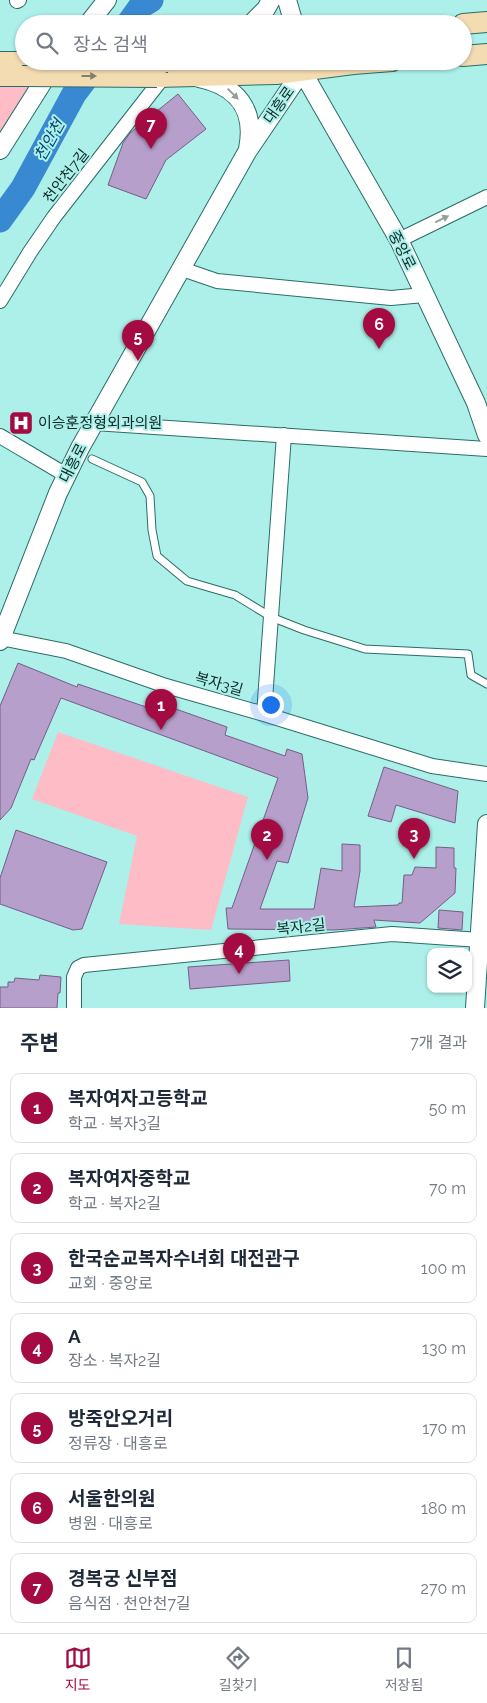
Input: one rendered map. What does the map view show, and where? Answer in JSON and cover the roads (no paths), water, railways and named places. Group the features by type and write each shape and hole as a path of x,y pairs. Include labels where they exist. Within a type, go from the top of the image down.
{"main road":[{"path":"472,23 487,22"},
{"path":"472,55 487,54"},
{"path":"0,62 15,62"},
{"path":"0,76 172,70 276,74 289,70"}],"street":[{"path":"95,15 107,0"},
{"path":"260,15 271,0"},
{"path":"287,0 291,15"},
{"path":"0,150 52,70"},
{"path":"172,70 215,82 229,89 245,109 250,123 250,139 247,152"},
{"name":"천안천7길","path":"0,301 54,217 172,70"},
{"name":"대흥로","path":"1,639 5,610 66,475 247,152 299,70"},
{"name":"중앙로","path":"304,70 398,240 476,403 487,435"},
{"path":"398,240 487,196"},
{"path":"182,269 217,280 391,298 424,295"},
{"path":"94,423 487,449"},
{"path":"0,436 66,475"},
{"path":"264,714 284,436"},
{"name":"복자3길","path":"1,639 66,651 166,686 432,766 487,774"},
{"path":"475,1008 487,824"},
{"name":"복자2길","path":"74,1008 74,977 78,968 84,965 392,934 480,940"}],"lane":[{"path":"92,460 142,482 150,496 152,530 157,556 187,581 235,595 271,617 304,630 365,649 468,654 471,675 487,684"}],"waterway":[{"name":"천안천","path":"134,15 141,6 151,0"},
{"name":"천안천","path":"0,220 23,188 74,94 92,70"}],"place":[{"name":"경복궁 신부점","path":"151,149"},
{"name":"서울한의원","path":"379,349"},
{"name":"방죽안오거리","path":"138,361"},
{"name":"이승훈정형외과의원","path":"21,423"},
{"name":"복자여자고등학교","path":"161,730"},
{"name":"한국순교복자수녀회 대전관구","path":"414,859"},
{"name":"복자여자중학교","path":"267,860"},
{"name":"A","path":"239,974"}]}
